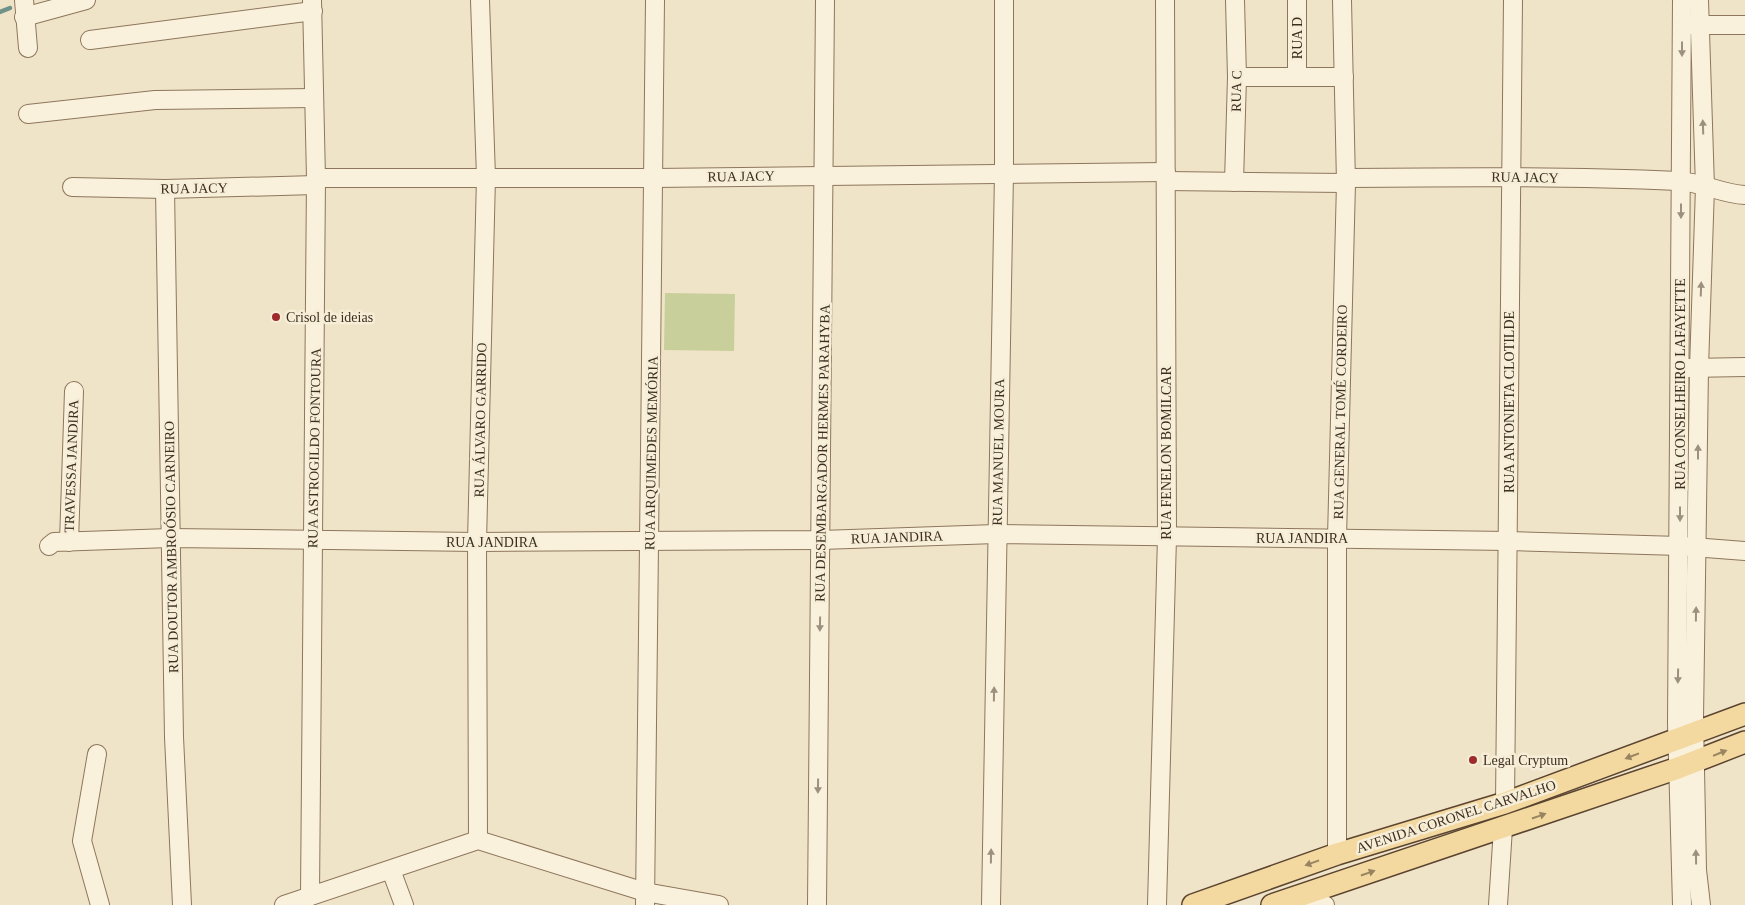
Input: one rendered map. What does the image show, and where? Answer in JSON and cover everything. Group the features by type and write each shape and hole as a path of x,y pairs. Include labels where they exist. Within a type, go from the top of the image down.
{"main road":[{"name":"AVENIDA CORONEL CARVALHO","path":"1194,905 1337,854 1505,803 1745,714"},
{"name":"AVENIDA CORONEL CARVALHO","path":"1282,902 1686,765 1745,742"}],"street":[{"path":"28,48 24,9 86,0"},
{"name":"RUA ÁLVARO GARRIDO","path":"478,840 477,542 486,177 480,0"},
{"name":"RUA ARQUIMEDES MEMÓRIA","path":"645,898 655,0"},
{"name":"RUA DESEMBARGADOR HERMES PARAHYBA","path":"817,905 825,0"},
{"name":"RUA MANUEL MOURA","path":"991,905 996,534 1004,173 1004,0"},
{"name":"RUA FENELON BOMILCAR","path":"1158,905 1167,537 1165,0"},
{"name":"RUA C","path":"1234,182 1237,77 1235,0"},
{"name":"RUA D","path":"1296,77 1297,0"},
{"name":"RUA GENERAL TOMÉ CORDEIRO","path":"1337,854 1337,538 1346,180 1342,0"},
{"name":"RUA ANTONIETA CLOTILDE","path":"1505,803 1513,0"},
{"name":"RUA CONSELHEIRO LAFAYETTE","path":"1682,0 1690,25 1705,187 1699,368 1698,548 1687,654"},
{"name":"RUA CONSELHEIRO LAFAYETTE","path":"1686,765 1687,654 1680,546 1681,181 1690,25 1699,0"},
{"path":"90,40 312,6"},
{"name":"RUA ASTROGILDO FONTOURA","path":"310,896 316,181 312,6"},
{"path":"1690,25 1745,25"},
{"name":"RUA D","path":"1237,77 1344,77"},
{"path":"28,114 155,100 314,98"},
{"name":"RUA JACY","path":"72,187 165,189 316,181 486,177 654,178 824,174 1004,173 1166,176 1234,182 1511,176 1681,181 1745,195"},
{"name":"RUA DOUTOR AMBROÓSIO CARNEIRO","path":"165,189 174,737 182,905"},
{"path":"1680,368 1745,367"},
{"name":"TRAVESSA JANDIRA","path":"69,542 74,391"},
{"name":"RUA JANDIRA","path":"49,546 54,542 170,538 477,542 821,540 996,534 1508,541 1680,546 1745,550"},
{"path":"97,754 82,841 100,905"},
{"path":"1682,905 1686,765"},
{"path":"1686,765 1701,905"},
{"path":"1498,905 1502,828"},
{"path":"284,905 478,840 645,898 719,905"},
{"path":"391,870 404,905"},
{"path":"1282,902 1325,905"}],"green space":[{"path":"665,293 735,294 734,351 664,350"}],"waterway":[{"path":"0,12 10,8"}],"place":[{"name":"Crisol de ideias","path":"276,317"},
{"name":"Legal Cryptum","path":"1473,760"}]}
